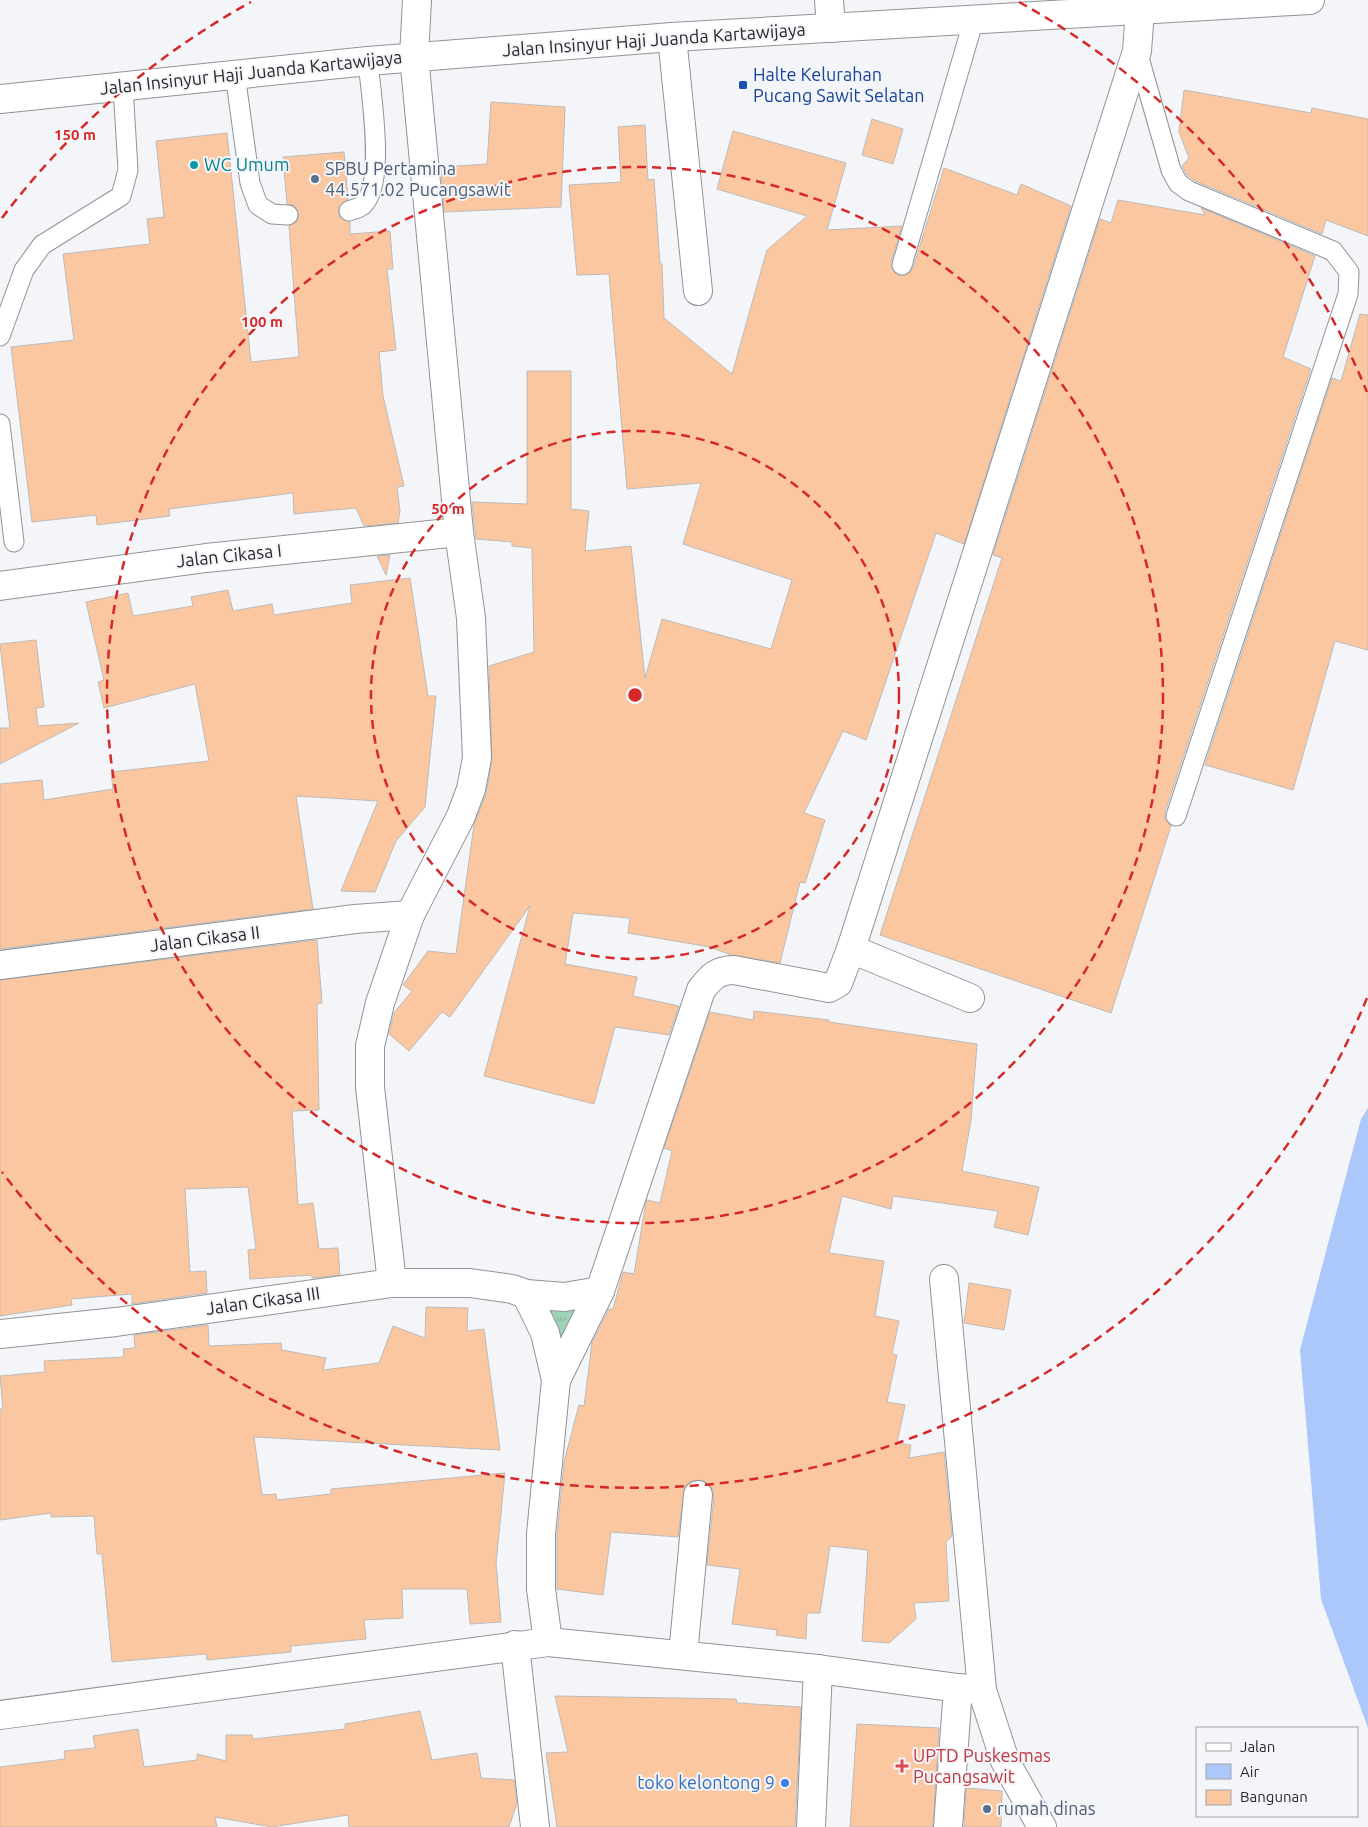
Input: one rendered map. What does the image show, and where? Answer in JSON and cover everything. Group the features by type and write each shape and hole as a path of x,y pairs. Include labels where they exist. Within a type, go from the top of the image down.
{"street":[{"path":"392,1283 370,1087 370,1046 380,1003 410,915 461,816 471,789 477,758 472,632 459,532 414,56 417,0"},
{"path":"829,0 831,28"},
{"name":"Jalan Insinyur Haji Juanda Kartawijaya","path":"0,99 414,56 672,37 1310,0"},
{"path":"556,1380 600,1291 701,990 711,976 722,970 734,970 829,988 838,983 851,949 1138,51 1140,10"},
{"path":"672,37 698,291"},
{"name":"Jalan Cikasa I","path":"0,586 206,558 459,532"},
{"name":"Jalan Cikasa II","path":"0,965 355,919 410,915"},
{"path":"851,949 970,998"},
{"path":"944,1278 970,1689 948,1827"},
{"name":"Jalan Cikasa III","path":"0,1334 116,1322 392,1283 470,1283 512,1289 526,1294 564,1297 600,1291"},
{"path":"526,1294 545,1332 556,1380 541,1534 541,1589 548,1642"},
{"path":"683,1655 698,1495"},
{"path":"0,1716 548,1642 818,1670 970,1689"},
{"path":"515,1645 535,1827"},
{"path":"810,1827 818,1670"},
{"path":"970,1689 1042,1827"}],"lane":[{"path":"902,265 974,19"},
{"path":"1138,51 1153,111 1178,183 1189,191 1333,251 1349,272 1348,294 1176,816"},
{"path":"349,210 361,207 370,194 376,172 368,60"},
{"path":"235,74 250,182 258,205 272,214 288,215"},
{"path":"0,336 24,270 42,244 121,196 128,170 123,86"},
{"path":"0,424 14,542"}],"green space":[{"path":"541,1303 579,1304 563,1350"}],"water":[{"path":"1368,1108 1368,1728 1321,1599 1300,1350 1361,1119"}],"building":[{"path":"1184,90 1311,113 1312,108 1368,119 1368,236 1326,220 1322,234 1195,181 1187,175 1182,166 1189,158 1179,132"},
{"path":"491,102 565,107 561,207 444,212 441,167 487,164"},
{"path":"872,119 903,129 893,164 862,155"},
{"path":"645,125 648,180 654,179 660,264 662,264 664,318 732,374 767,250 807,216 717,189 733,131 846,163 827,230 902,226 891,262 894,272 899,276 909,273 913,268 944,168 1017,195 1021,184 1071,206 964,544 936,533 866,740 843,731 804,813 825,820 805,883 800,882 780,963 731,955 710,947 628,933 630,918 573,913 565,964 637,977 633,996 679,1006 669,1035 615,1027 594,1104 484,1076 530,906 450,1017 442,1012 409,1051 389,1034 394,1013 412,991 403,985 428,951 456,954 474,825 486,794 492,761 489,666 534,652 532,548 512,546 512,542 476,539 472,502 527,504 527,371 571,371 571,509 589,511 585,551 631,546 645,678 662,619 771,649 792,580 683,544 701,483 627,489 609,274 577,275 569,185 621,182 618,127"},
{"path":"227,133 251,362 299,357 289,226 297,222 299,215 295,206 287,204 283,157 344,152 348,199 339,206 339,217 350,222 350,234 390,231 393,269 387,269 396,350 379,352 383,396 404,486 397,487 400,511 398,523 364,526 356,508 294,514 293,493 169,509 170,516 97,525 96,515 32,522 11,347 74,340 63,254 150,244 147,219 164,217 156,141"},
{"path":"1118,200 1205,215 1201,208 1315,256 1283,357 1311,369 1165,812 1165,819 1171,826 1111,1013 880,935 1002,558 993,555 1100,219 1111,223"},
{"path":"1360,314 1368,315 1368,650 1335,641 1293,790 1205,765 1332,378 1341,381"},
{"path":"390,555 386,575 377,556"},
{"path":"410,578 428,696 436,696 425,807 396,841 375,892 341,891 378,801 296,796 313,909 0,949 0,784 42,780 44,800 113,789 111,772 209,761 195,684 104,708 98,682 104,680 86,602 128,593 133,616 193,606 191,597 228,590 233,611 272,604 274,615 352,603 350,585"},
{"path":"36,640 44,707 36,708 38,726 79,723 0,764 0,728 10,728 0,644"},
{"path":"317,940 322,1003 317,1004 319,1110 292,1111 298,1205 313,1203 319,1249 338,1248 340,1275 312,1278 312,1275 250,1279 248,1250 256,1249 248,1187 185,1189 190,1272 206,1271 207,1293 132,1304 132,1294 71,1299 72,1305 0,1316 0,980"},
{"path":"754,1011 829,1020 829,1022 977,1044 971,1120 962,1171 1039,1187 1028,1235 994,1227 998,1211 893,1196 891,1209 842,1196 829,1253 884,1261 875,1316 899,1321 892,1354 897,1355 887,1402 905,1405 897,1443 911,1445 909,1458 944,1452 952,1536 946,1542 949,1601 914,1603 916,1619 889,1643 862,1641 868,1550 830,1546 820,1613 807,1613 806,1639 776,1635 777,1630 732,1624 740,1569 707,1565 714,1496 712,1489 707,1483 700,1480 692,1481 685,1486 678,1537 611,1532 603,1595 557,1589 557,1535 564,1462 579,1405 584,1406 592,1343 609,1309 613,1309 623,1272 634,1274 646,1202 647,1200 660,1203 672,1151 664,1148 710,1012 753,1020"},
{"path":"969,1283 1011,1290 1004,1330 964,1323"},
{"path":"426,1307 468,1308 467,1331 484,1329 500,1450 254,1437 262,1495 276,1494 277,1500 331,1494 331,1489 505,1473 496,1563 501,1622 470,1624 467,1589 402,1589 403,1618 364,1620 366,1639 291,1646 291,1652 207,1660 206,1654 112,1662 102,1554 97,1554 94,1516 51,1517 51,1513 0,1520 0,1409 3,1409 0,1376 45,1372 44,1361 124,1357 123,1349 135,1348 134,1335 208,1325 209,1346 281,1343 282,1350 326,1358 323,1370 379,1363 393,1326 425,1338"},
{"path":"555,1696 736,1699 737,1703 801,1707 795,1827 557,1827 546,1753 568,1752"},
{"path":"420,1711 432,1760 477,1753 481,1778 514,1780 517,1803 509,1827 349,1827 348,1815 272,1827 215,1817 217,1827 0,1827 0,1767 65,1759 64,1751 95,1748 93,1736 138,1729 144,1767 197,1760 197,1754 226,1761 226,1735 252,1735 253,1739 345,1729 345,1724"},
{"name":"UPTD Puskesmas Pucangsawit","path":"857,1724 939,1728 933,1827 850,1827"},
{"name":"rumah dinas","path":"966,1788 1002,1791 1001,1827 964,1827"}],"place":[{"name":"Halte Kelurahan Pucang Sawit Selatan","path":"743,85"},
{"name":"WC Umum","path":"194,165"},
{"name":"SPBU Pertamina 44.571.02 Pucangsawit","path":"315,179"},
{"name":"UPTD Puskesmas Pucangsawit","path":"902,1766"},
{"name":"toko kelontong 9","path":"785,1783"},
{"name":"rumah dinas","path":"987,1809"}]}
